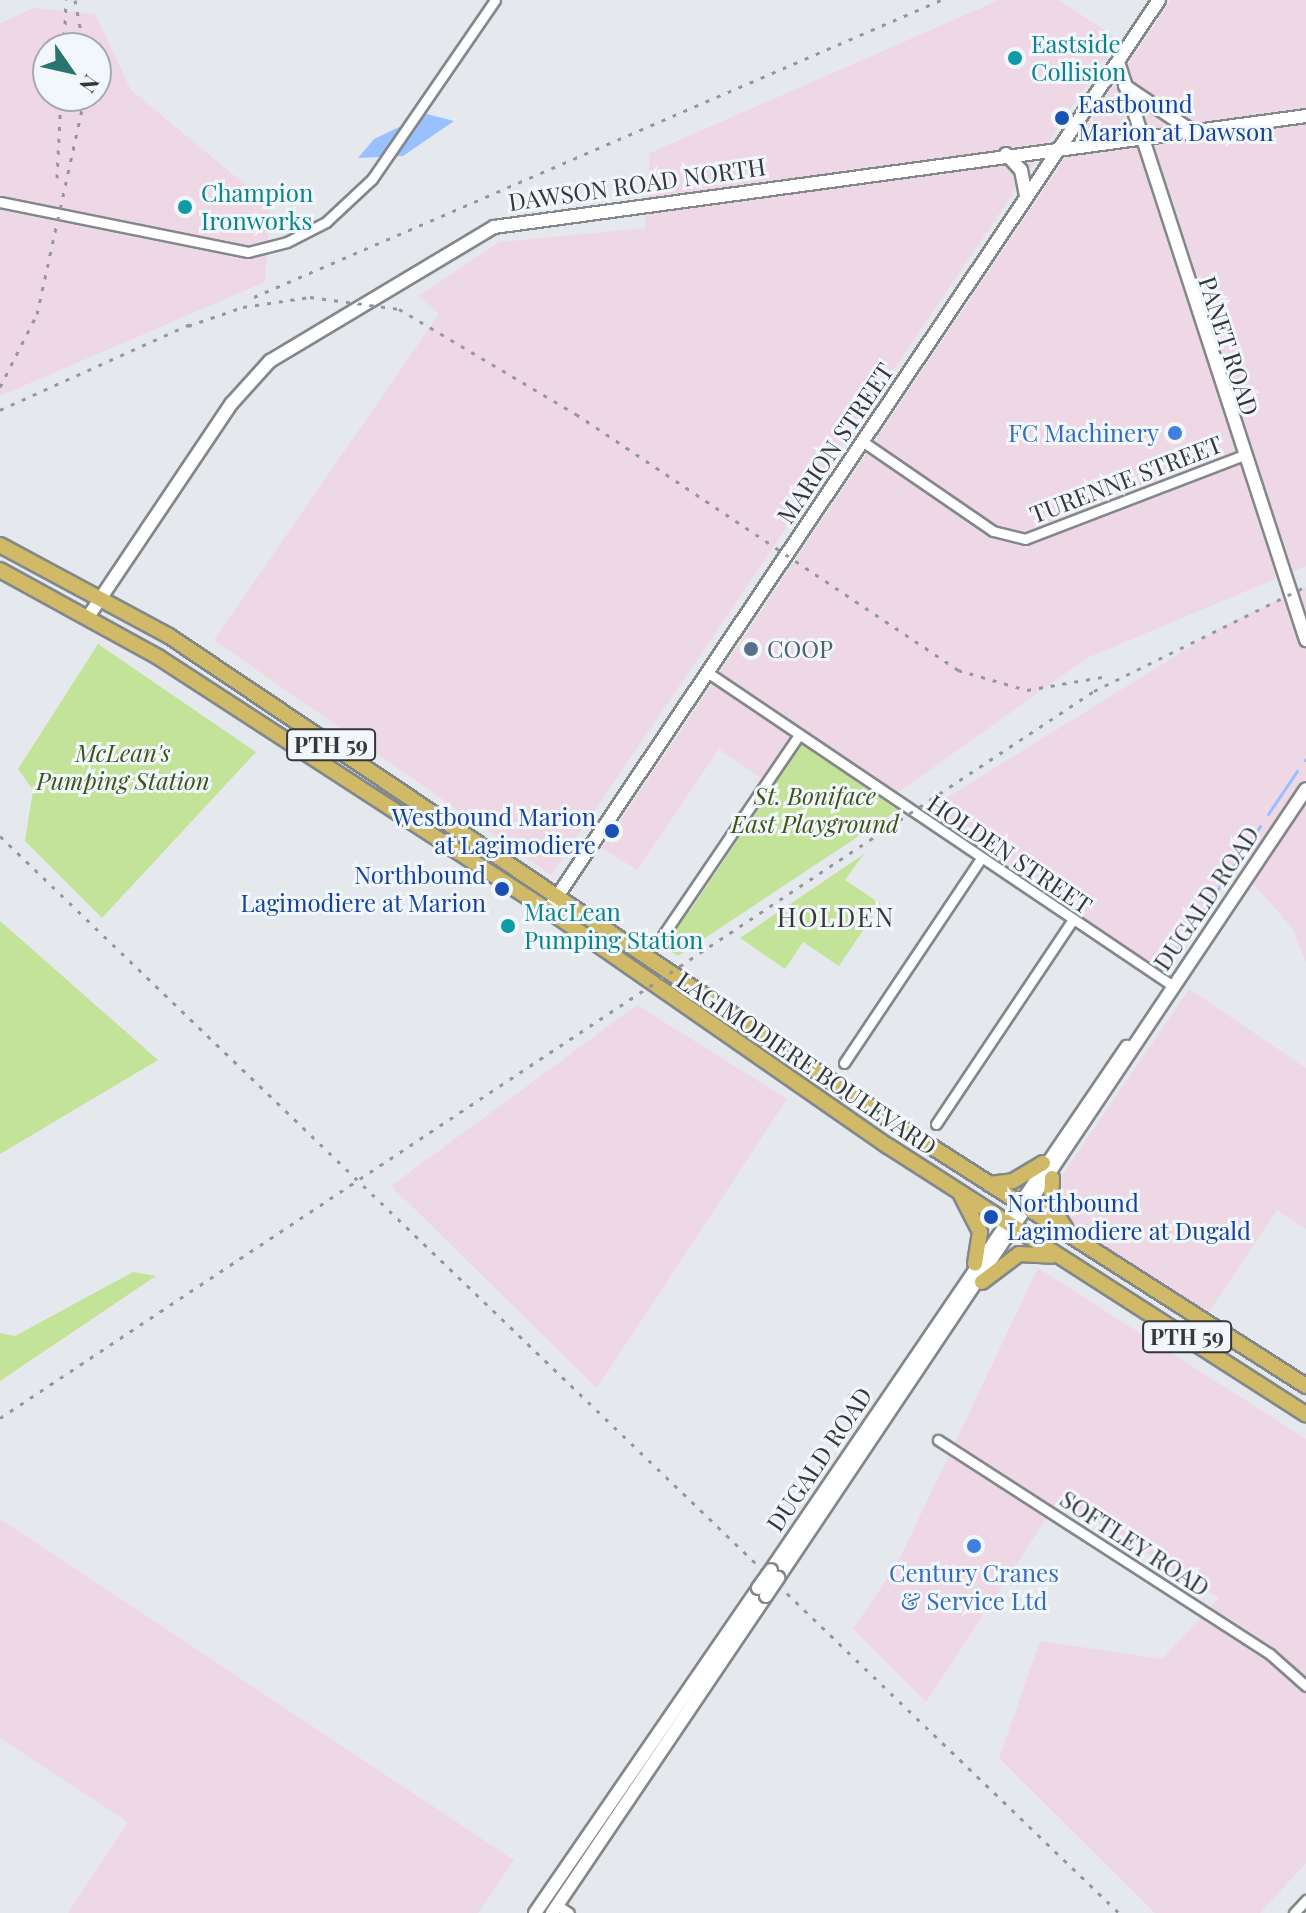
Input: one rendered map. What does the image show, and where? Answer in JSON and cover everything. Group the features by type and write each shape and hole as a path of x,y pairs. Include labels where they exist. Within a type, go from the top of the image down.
{"main road":[{"name":"LAGIMODIERE BOULEVARD","path":"0,545 104,596 1030,1211 1306,1386"},
{"name":"LAGIMODIERE BOULEVARD","path":"0,570 90,614 548,910 959,1192 1306,1414"},
{"path":"989,1184 1013,1181 1043,1163"},
{"path":"1052,1178 1053,1211 1070,1236"},
{"path":"959,1192 980,1232 975,1264"},
{"path":"982,1282 1025,1252 1067,1261"}],"street":[{"path":"0,202 248,252 326,222 372,179 495,0"},
{"name":"MARION STREET","path":"548,910 1159,0"},
{"name":"PANET ROAD","path":"1118,62 1241,456 1306,640"},
{"path":"1124,86 1195,132"},
{"name":"DAWSON ROAD NORTH","path":"90,614 232,403 270,361 494,227 1006,154 1306,116"},
{"path":"1006,154 1021,170 1026,196"},
{"name":"TURENNE STREET","path":"862,441 993,531 1025,539 1241,456"},
{"name":"HOLDEN STREET","path":"707,672 1173,986"},
{"path":"663,935 798,736"},
{"name":"DUGALD ROAD","path":"554,1909 975,1264 1043,1163 1142,1031 1306,789"},
{"path":"844,1063 981,858"},
{"path":"936,1124 1073,919"},
{"name":"DUGALD ROAD","path":"774,1574 1018,1229 1142,1031"},
{"name":"SOFTLEY ROAD","path":"938,1440 1270,1654 1306,1686"},
{"name":"DUGALD ROAD","path":"535,1913 762,1592"},
{"path":"1294,1913 1306,1900"},
{"path":"554,1909 569,1913"}],"shaded area":[{"path":"999,0 1059,0 1118,39 551,875 214,640 439,314 419,296 499,242 645,228 650,153"},
{"path":"1171,0 1306,0 1306,566 1087,658 896,794 797,727 762,779 719,749 637,870 602,848"},
{"path":"34,8 95,14 104,32 32,32 32,112 112,112 112,50 131,90 248,187 271,197 265,282 0,396 0,23"},
{"path":"1306,587 1306,963 1293,929 1237,865 1162,973 922,813 1227,624"},
{"path":"1189,989 1306,1068 1306,1229 1277,1210 1208,1314 1070,1224 1054,1204 1058,1181"},
{"path":"637,1005 787,1099 597,1388 391,1186"},
{"path":"1038,1268 1306,1439 1306,1863 1260,1913 1155,1913 999,1758 1040,1641 1162,1659 1219,1598 1059,1499 926,1702 853,1629 897,1564"},
{"path":"0,1519 514,1860 478,1913 68,1913 128,1822 0,1738"}],"green space":[{"name":"McLean's Pumping Station","path":"98,644 256,752 102,918 25,841 33,790 18,769"},
{"name":"St. Boniface East Playground","path":"802,744 898,810 678,956 654,941 679,904 690,911"},
{"path":"864,854 845,880 881,904 839,966 803,942 785,969 740,938"},
{"path":"0,921 158,1060 0,1154"},
{"path":"133,1272 156,1276 0,1381 0,1333 15,1336"}],"water":[{"path":"427,114 454,121 403,156 358,158 374,139"}],"waterway":[{"path":"1268,814 1297,771"},
{"path":"1171,959 1260,826"}],"railway":[{"path":"65,32 66,0"},
{"path":"75,0 81,32"},
{"path":"254,297 941,0"},
{"path":"57,178 60,112"},
{"path":"0,387 37,314 81,112"},
{"path":"188,326 243,307 310,297 399,309 576,414 958,670 1027,690 1102,677"},
{"path":"0,410 195,322"},
{"path":"0,1418 1094,691 1306,586"},
{"path":"0,836 1119,1913"}],"place":[{"name":"Eastside Collision","path":"1015,58"},
{"name":"Eastbound Marion at Dawson","path":"1062,118"},
{"name":"Champion Ironworks","path":"185,207"},
{"name":"FC Machinery","path":"1175,433"},
{"name":"COOP","path":"751,649"},
{"name":"Westbound Marion at Lagimodiere","path":"612,831"},
{"name":"Northbound Lagimodiere at Marion","path":"502,889"},
{"name":"MacLean Pumping Station","path":"508,926"},
{"name":"Northbound Lagimodiere at Dugald","path":"991,1217"},
{"name":"Century Cranes & Service Ltd","path":"974,1546"}],"district":[{"name":"HOLDEN","path":"836,917"}]}
